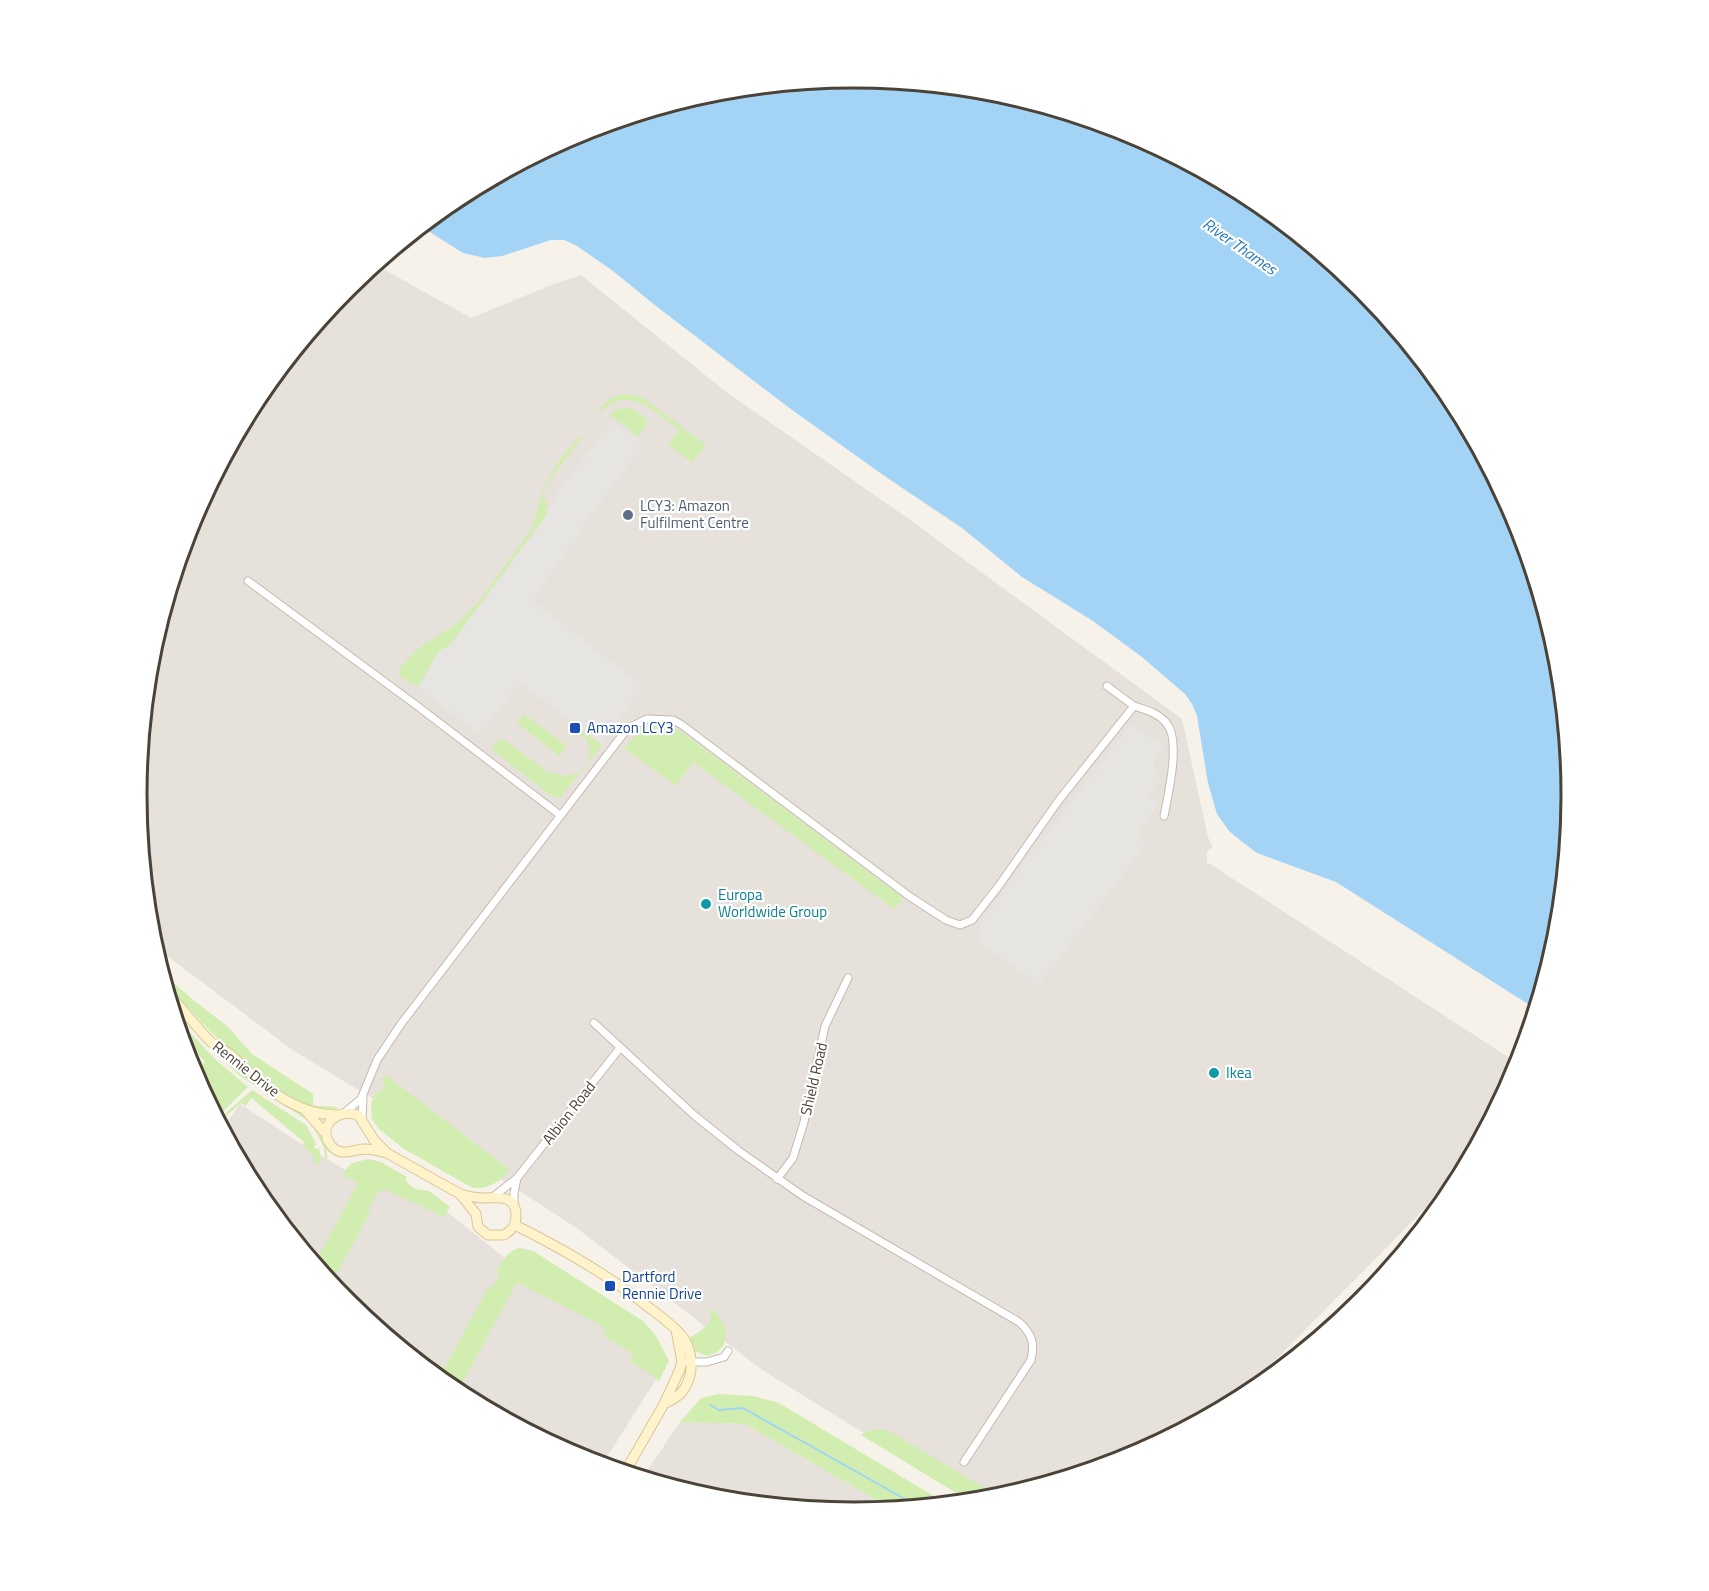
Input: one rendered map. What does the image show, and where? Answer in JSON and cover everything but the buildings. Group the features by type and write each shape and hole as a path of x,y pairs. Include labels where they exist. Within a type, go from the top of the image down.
{"street":[{"path":"248,581 560,814"},
{"path":"1107,686 1134,706 1155,713 1168,724 1173,738 1172,766 1164,816"},
{"path":"326,1134 329,1123 361,1100 377,1060 401,1024 560,814 627,729 647,718 673,720 702,738 909,896 946,920 960,925 972,920 992,895 1059,800 1134,706"},
{"name":"Shield Road","path":"777,1179 793,1158 804,1122 825,1026 848,978"},
{"name":"Rennie Drive","path":"180,1007 210,1041 230,1054 242,1068 279,1096 305,1110 326,1134 330,1145 339,1152 372,1150 387,1153 460,1194 505,1198 514,1207"},
{"path":"594,1023 694,1115 777,1179 820,1207 1019,1322 1030,1332 1034,1347 1030,1360 964,1462"},
{"name":"Albion Road","path":"490,1198 517,1178 620,1048"},
{"path":"362,1120 363,1095"},
{"name":"Rennie Drive","path":"305,1110 354,1114 362,1120 367,1131 387,1153"},
{"path":"357,1150 365,1142 367,1131"},
{"path":"517,1178 514,1193 516,1213 514,1225 565,1250 629,1291 676,1330 687,1362 629,1465"},
{"name":"Rennie Drive","path":"460,1194 476,1214 478,1227 488,1235 504,1235 514,1225"},
{"path":"476,1214 478,1208 490,1198"},
{"path":"687,1362 707,1362 724,1357 728,1351"}],"shaded area":[{"path":"383,269 471,318 581,275 725,391 906,517 1182,719 1208,837 1213,847 1207,851 1207,862 1511,1059 1489,1108 1467,1149 1434,1200 1266,1369 1208,1408 1125,1449 1037,1478 979,1491 872,1438 762,1370 578,1229 433,1135 294,1051 166,955 154,888 149,842 147,796 154,703 161,658 185,568 220,483 242,442 294,365 323,329"},
{"path":"612,422 641,442 643,447 582,526 579,534 532,600 643,686 601,744 520,683 479,735 418,687 439,651 450,645 548,515 546,511 554,501 554,496"},
{"path":"1131,724 1164,746 1153,764 1160,779 1148,796 1158,804 1136,835 1147,843 1039,985 981,943 980,922"},
{"path":"240,1104 353,1174 428,1197 514,1265 667,1362 607,1457 542,1430 501,1408 424,1356 388,1327 323,1262 294,1226 242,1149 227,1122"},
{"path":"680,1422 745,1424 879,1501 808,1501 762,1496 717,1489 647,1471"}],"green space":[{"path":"623,394 642,397 706,445 692,463 668,444 679,430 652,409 631,400 621,400 601,412 599,409 612,397"},
{"path":"625,408 634,409 646,419 647,424 638,437 609,415"},
{"path":"579,436 581,438 547,484 543,496 548,505 546,509 549,511 450,645 439,651 418,687 398,675 401,666 420,647 459,622 480,600 531,530 545,485 558,462"},
{"path":"524,714 567,746 559,756 517,723"},
{"path":"657,726 676,729 686,735 903,898 894,909 693,762 676,786 624,748 641,730"},
{"path":"583,731 601,744 600,747 560,798 552,796 492,750 502,738 550,774 552,772 571,775 585,766 589,759 590,750 581,734"},
{"path":"173,983 227,1026 252,1054 313,1094 313,1105 338,1108 321,1109 301,1103 259,1076 220,1041 178,998"},
{"path":"183,1015 240,1072 310,1121 324,1140 327,1162 325,1162 324,1147 311,1123 239,1075 184,1021"},
{"path":"188,1030 217,1061 248,1087 222,1112 203,1070 202,1065 205,1062 196,1052"},
{"path":"387,1076 510,1170 494,1184 473,1188 404,1149 379,1129 372,1120 371,1103 375,1094 385,1088 381,1079"},
{"path":"252,1090 306,1125 317,1145 314,1146 315,1149 319,1148 321,1157 319,1165 313,1161 314,1156 303,1146 304,1142 251,1098 246,1106 241,1103 225,1117 224,1115"},
{"path":"368,1159 381,1162 407,1177 406,1181 415,1189 429,1191 450,1207 444,1217 384,1189 377,1193 368,1209 371,1211 336,1275 319,1256 356,1187 357,1182 342,1174 352,1163"},
{"path":"515,1249 533,1251 643,1321 656,1336 669,1361 659,1381 630,1362 633,1353 605,1337 604,1327 517,1282 462,1383 443,1370 489,1286 492,1288 500,1274 496,1272 508,1254"},
{"path":"712,1309 722,1321 726,1336 721,1348 707,1356 695,1351 688,1339 711,1320"},
{"path":"718,1394 753,1396 779,1403 936,1497 879,1501 745,1424 680,1422 701,1398"},
{"path":"870,1430 887,1430 988,1490 958,1494 861,1435"}],"water":[{"name":"River Thames","path":"854,88 901,90 992,102 1037,113 1082,126 1167,161 1247,208 1321,264 1386,329 1415,365 1467,442 1508,525 1524,568 1548,658 1560,749 1562,796 1560,842 1548,933 1529,1005 1336,882 1257,853 1241,841 1229,831 1217,814 1208,783 1197,716 1185,694 1142,657 1093,621 1022,577 962,528 788,407 613,271 577,246 564,240 551,240 502,256 485,258 463,253 429,231 501,183 542,161 627,126 672,113 717,102 808,90"}],"waterway":[{"path":"710,1405 719,1410 743,1408 907,1500"}],"place":[{"name":"LCY3: Amazon Fulfilment Centre","path":"628,515"},
{"name":"Amazon LCY3","path":"575,728"},
{"name":"Europa Worldwide Group","path":"706,904"},
{"name":"Ikea","path":"1214,1073"},
{"name":"Dartford Rennie Drive","path":"610,1286"}]}
